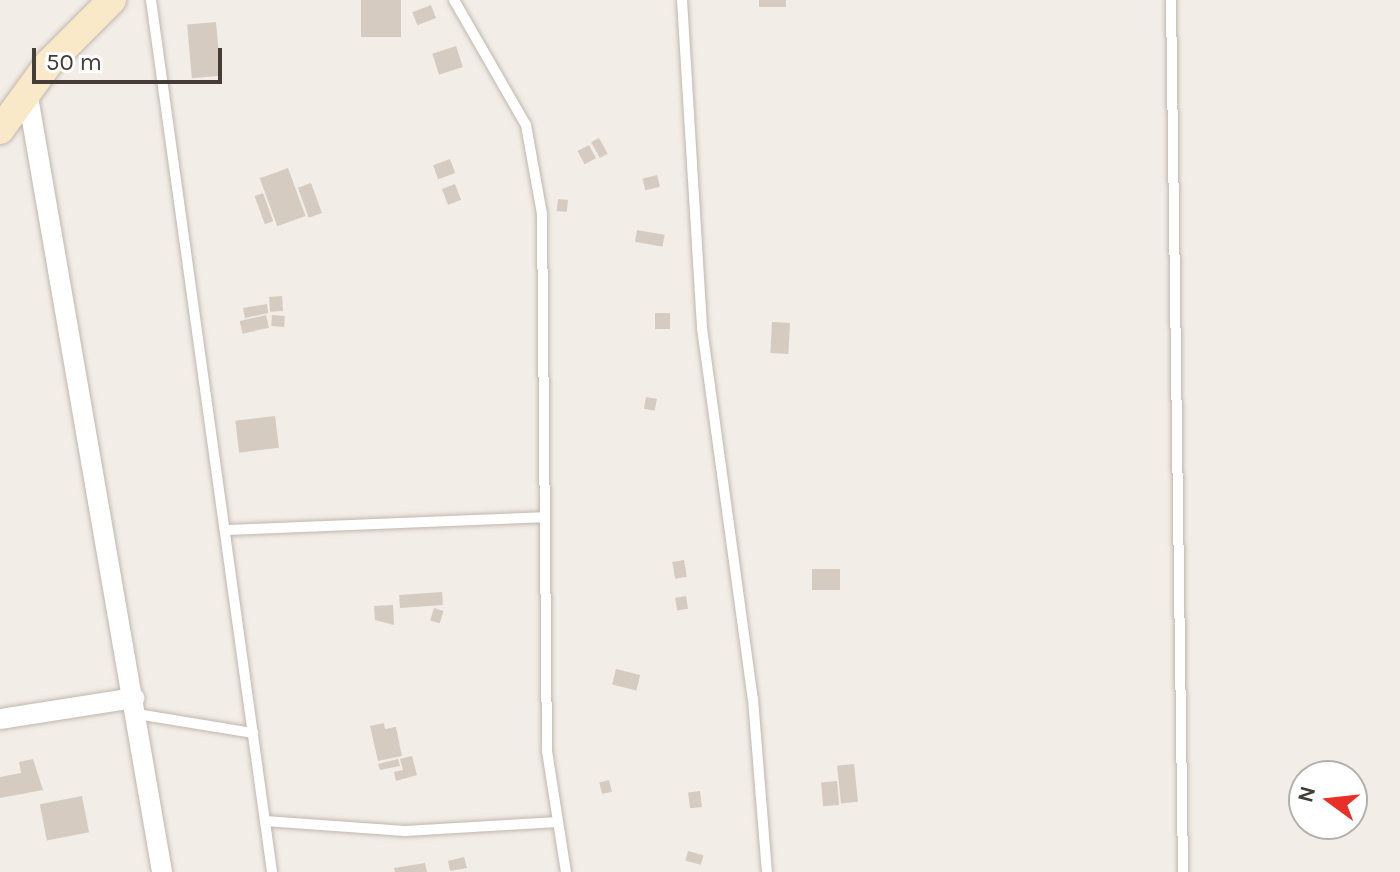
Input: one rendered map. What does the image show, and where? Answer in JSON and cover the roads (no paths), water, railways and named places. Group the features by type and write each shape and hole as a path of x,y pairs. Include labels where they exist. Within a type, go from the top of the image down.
{"main road":[{"path":"0,130 27,91 72,37 112,0"}],"street":[{"path":"27,91 136,706 162,872"},
{"path":"0,719 136,706"}],"lane":[{"path":"151,0 272,872"},
{"path":"454,0 526,125 542,214 547,751 566,872"},
{"path":"682,0 702,328 753,699 767,872"},
{"path":"1171,0 1183,872"},
{"path":"226,530 544,517"},
{"path":"136,706 253,733"},
{"path":"265,821 405,831 558,822"}]}
